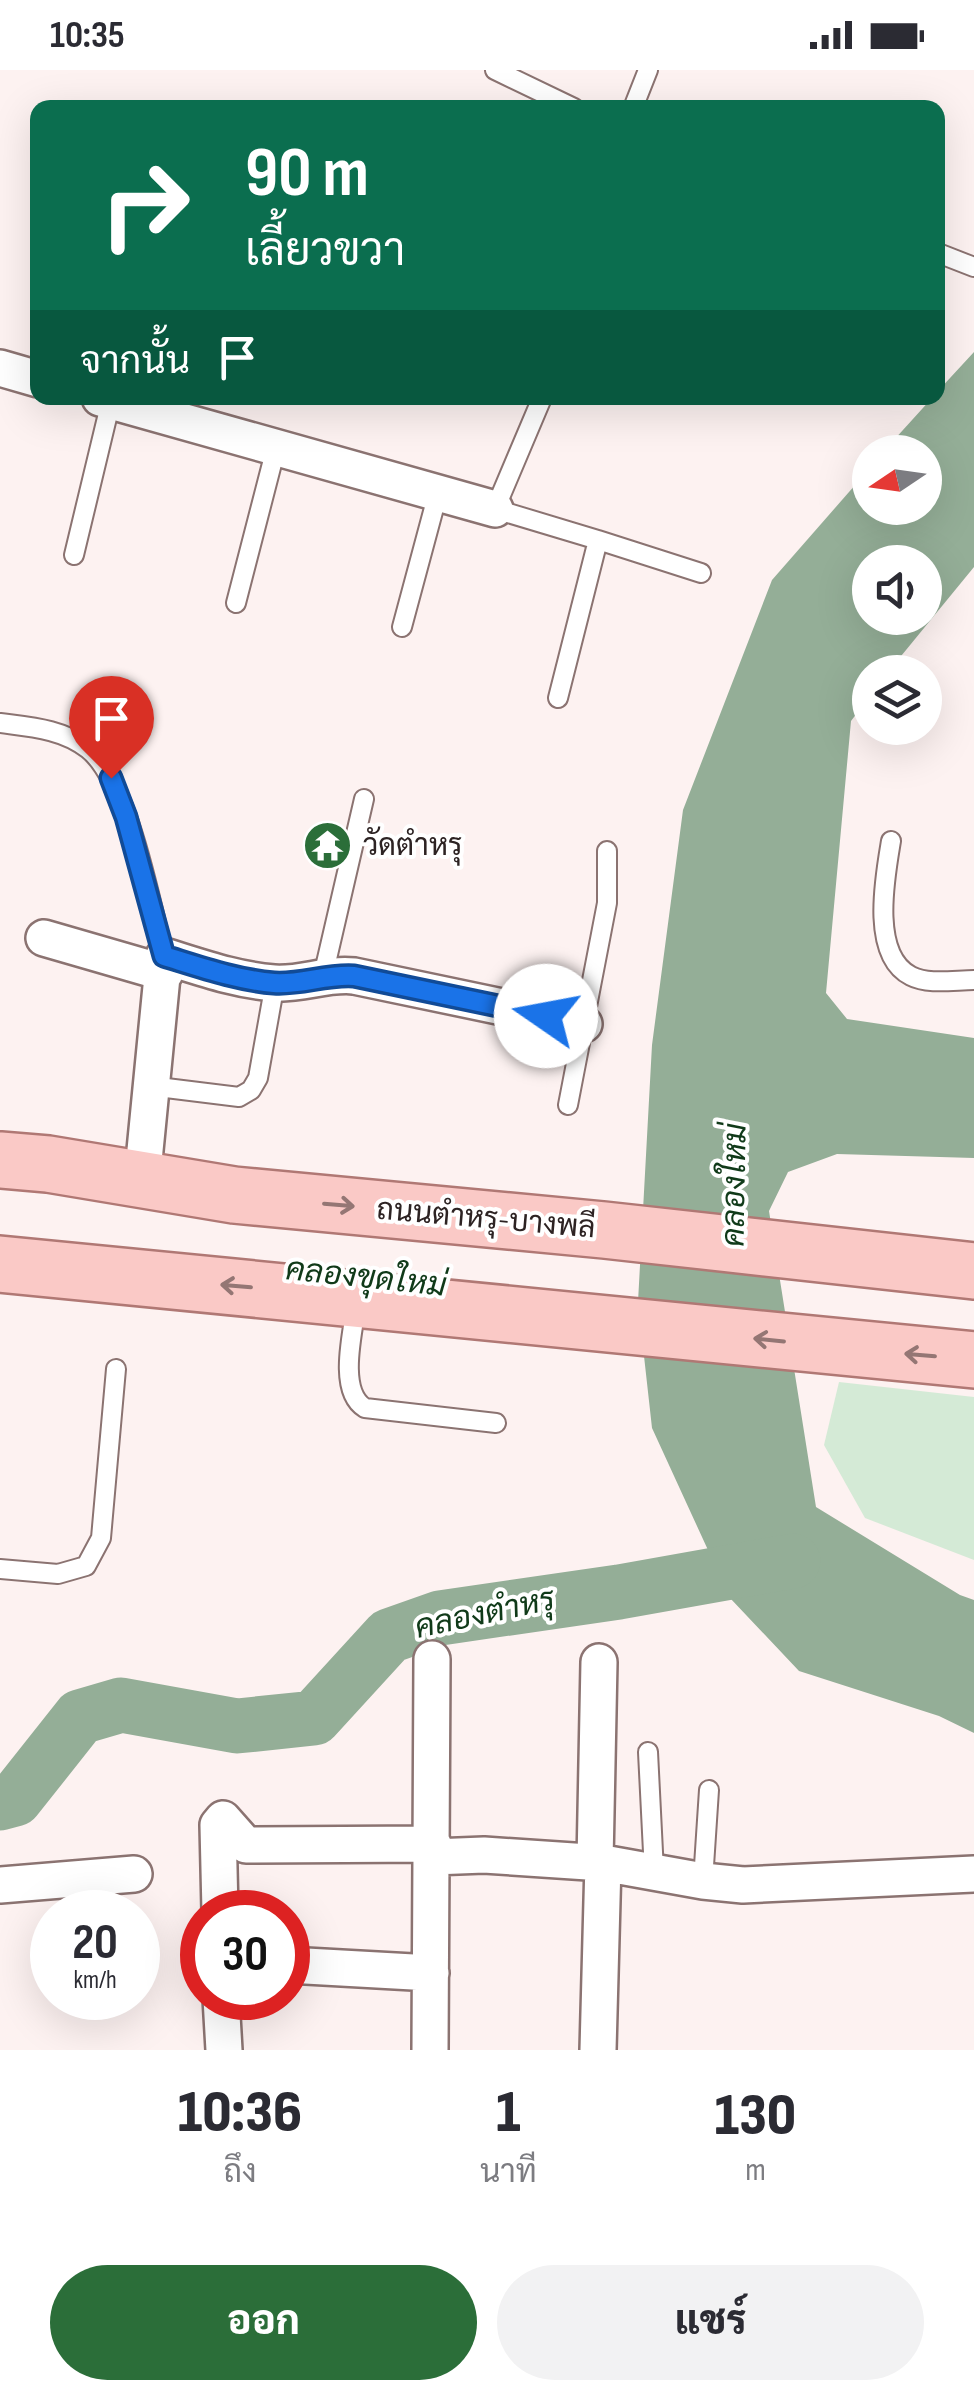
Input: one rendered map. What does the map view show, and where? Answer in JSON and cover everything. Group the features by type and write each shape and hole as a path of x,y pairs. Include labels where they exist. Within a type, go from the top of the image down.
{"main road":[{"name":"ถนนตำหรุ-บางพลี","path":"0,1160 48,1164 234,1195 974,1271"},
{"path":"0,1264 974,1360"}],"street":[{"path":"0,368 30,377"},
{"path":"127,405 495,508"},
{"path":"44,938 275,983 354,976 584,1024"},
{"path":"142,1181 164,964"},
{"path":"430,2050 432,1659"},
{"path":"598,2050 599,1662"},
{"path":"219,1890 218,1825 222,1820 246,1845 433,1851 599,1862 743,1884 974,1874"},
{"path":"0,1884 134,1874"},
{"path":"310,1965 431,1973"},
{"path":"222,2020 224,2050"}],"lane":[{"path":"494,70 557,100"},
{"path":"636,100 648,70"},
{"path":"945,256 974,267"},
{"path":"74,555 105,405"},
{"path":"539,405 495,508 701,573"},
{"path":"236,602 276,448"},
{"path":"402,626 438,493"},
{"path":"558,698 598,540"},
{"path":"0,723 51,730 64,736 88,749 111,778 126,817 164,964"},
{"path":"323,976 364,799"},
{"path":"890,841 882,902 890,953 909,975 926,980 974,980"},
{"path":"568,1105 607,903 607,851"},
{"path":"150,1086 239,1097 251,1090 258,1078 275,983"},
{"path":"358,1297 349,1385 352,1397 364,1408 496,1423"},
{"path":"0,1569 58,1574 86,1566 100,1538 116,1370"},
{"path":"648,1752 654,1872"},
{"path":"704,1881 709,1790"}],"shaded area":[{"path":"839,1382 974,1397 974,1560 865,1518 824,1445"}],"water":[{"name":"คลองใหม่","path":"974,352 974,567 942,606 942,545 852,545 852,635 918,635 902,655 852,655 852,720 826,993 847,1019 974,1038 974,1158 837,1154 788,1172 769,1211 816,1507 974,1600 974,1733 939,1716 799,1671 730,1598 652,1428 638,1302 652,1045 683,810 772,580 852,489 852,525 942,525 942,435 898,435 926,405 945,405 945,383"}],"waterway":[{"name":"คลองตำหรุ","path":"0,1803 15,1799 80,1717 121,1705 237,1726 314,1718 389,1636 440,1618 793,1561"}],"place":[{"name":"วัดตำหรุ","path":"328,846"}],"route":[{"path":"111,778 126,817 164,956 275,983 354,976 546,1016"}],"water label":[{"name":"คลองขุดใหม่","path":"366,1278"}]}
